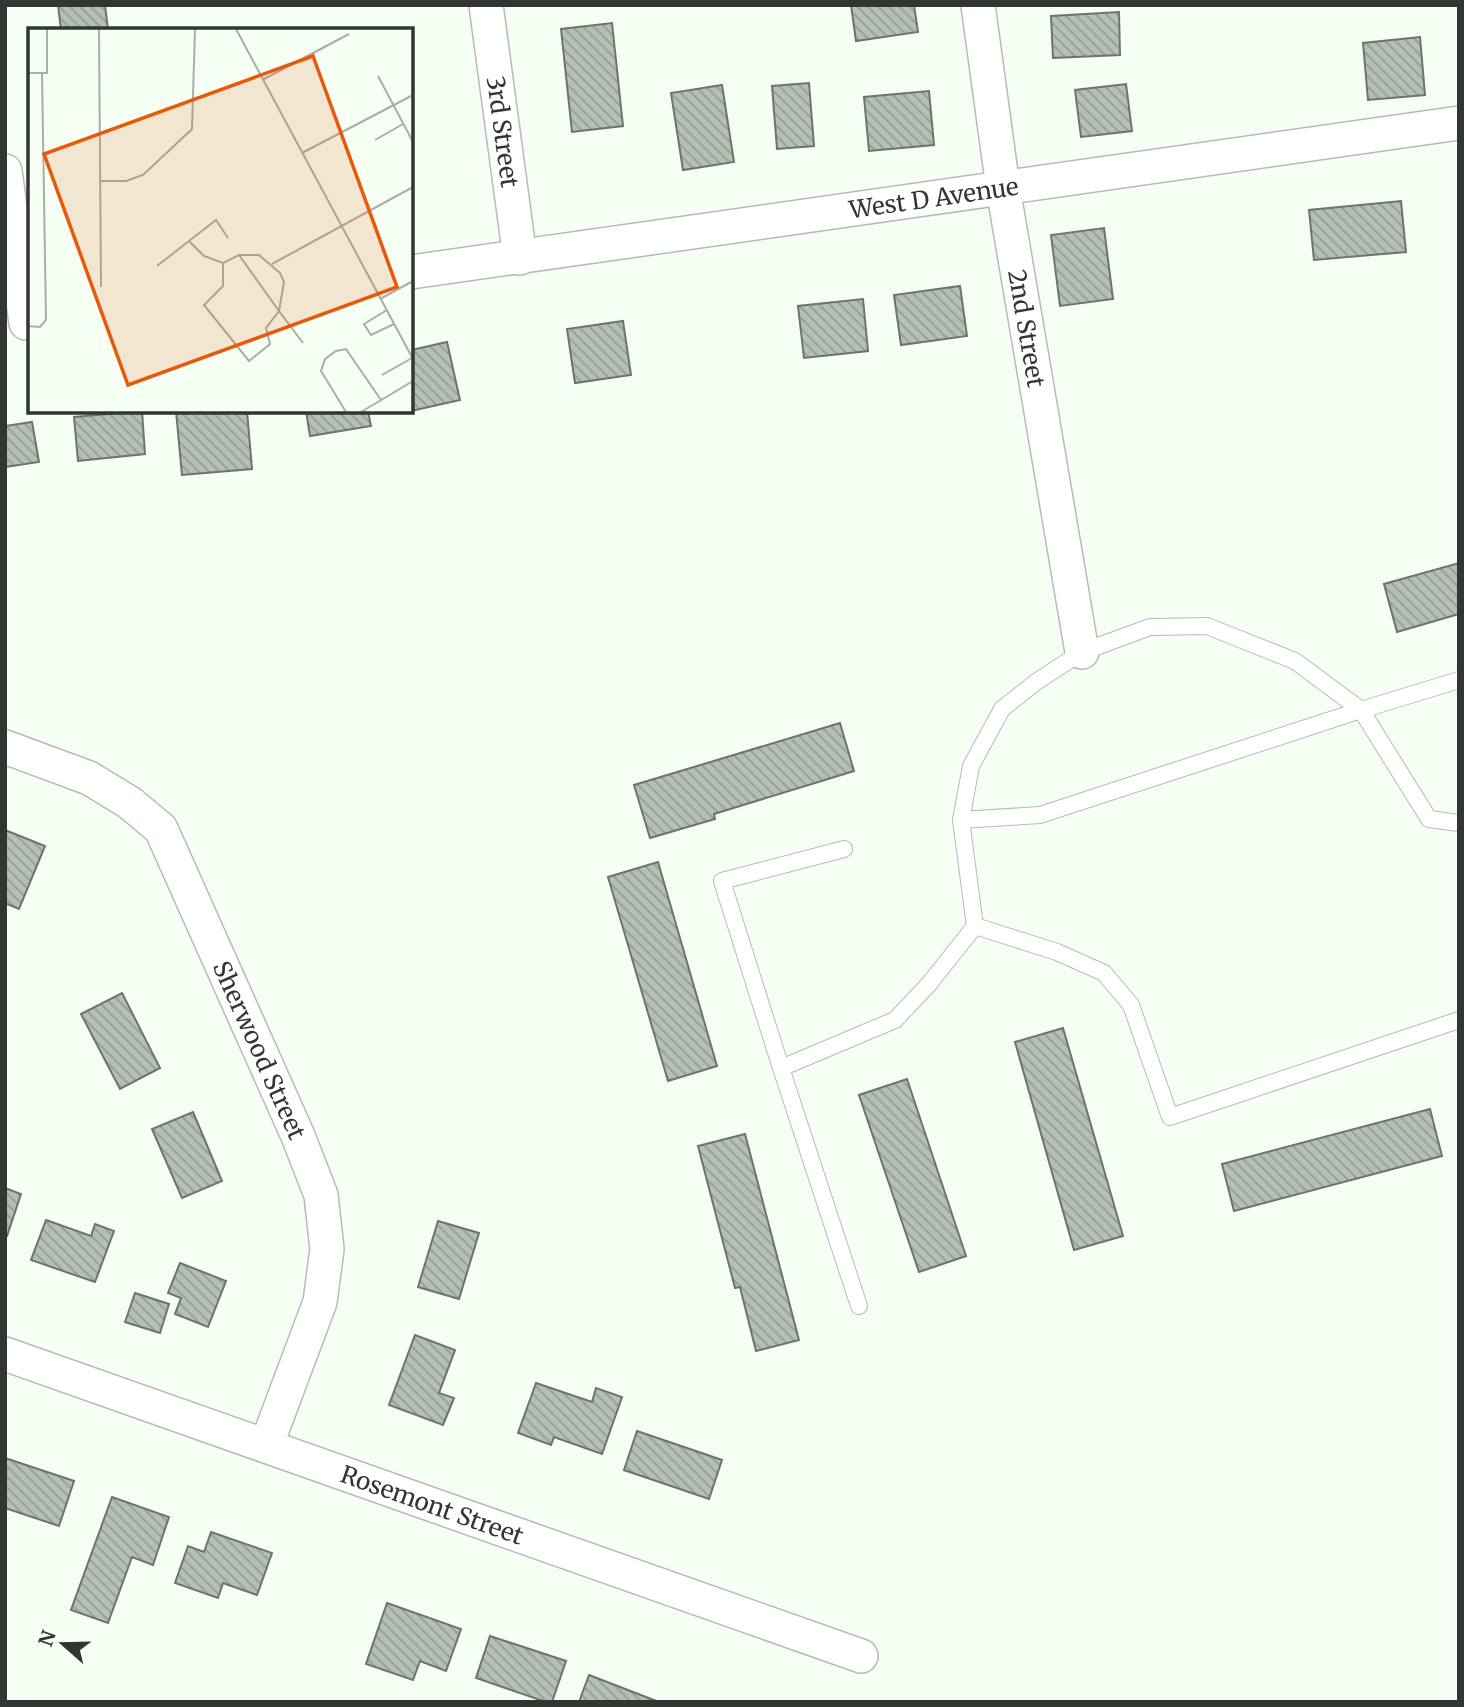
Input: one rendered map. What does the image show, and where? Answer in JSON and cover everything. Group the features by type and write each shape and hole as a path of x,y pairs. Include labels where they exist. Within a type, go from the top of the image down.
{"street":[{"name":"3rd Street","path":"486,5 520,258"},
{"name":"2nd Street","path":"978,5 1003,188 1082,652"},
{"name":"West D Avenue","path":"413,272 1459,122"},
{"path":"5,171 20,324"},
{"name":"Sherwood Street","path":"5,747 89,778 130,803 161,829 298,1136 321,1195 327,1249 320,1302 266,1446"},
{"name":"Rosemont Street","path":"5,1354 861,1656"}],"lane":[{"path":"781,1068 895,1020 929,984 975,926 961,820 971,766 1002,709 1036,682 1082,652 1150,627 1207,625 1295,661 1360,710 1429,819 1459,823"},
{"path":"961,820 1040,815 1459,680"},
{"path":"844,849 722,881 859,1306"},
{"path":"975,926 1057,952 1104,972 1131,1005 1170,1117 1459,1020"}],"building":[{"path":"58,5 105,5 108,28 61,28"},
{"path":"851,5 914,5 918,32 856,41"},
{"path":"1119,12 1120,55 1053,58 1051,16"},
{"path":"612,23 623,126 572,132 561,29"},
{"path":"1420,37 1425,95 1368,100 1363,43"},
{"path":"809,83 814,146 777,149 772,86"},
{"path":"1126,84 1132,131 1081,137 1075,90"},
{"path":"722,85 734,162 683,170 671,93"},
{"path":"929,91 934,145 869,151 864,97"},
{"path":"1401,201 1406,252 1314,260 1309,210"},
{"path":"1104,228 1113,299 1060,306 1051,235"},
{"path":"960,286 967,336 901,345 894,295"},
{"path":"863,299 868,351 804,358 798,306"},
{"path":"623,321 631,375 575,383 567,329"},
{"path":"447,342 460,400 413,411 413,350"},
{"path":"142,413 145,454 78,461 74,417"},
{"path":"176,413 247,413 252,469 182,475"},
{"path":"306,413 368,413 371,426 310,436"},
{"path":"32,422 39,462 5,467 5,426"},
{"path":"1459,563 1459,614 1397,632 1384,584"},
{"path":"840,723 854,771 714,814 715,819 650,838 634,785"},
{"path":"5,830 45,846 19,909 5,903"},
{"path":"658,862 717,1066 668,1081 608,877"},
{"path":"122,993 160,1068 120,1089 81,1014"},
{"path":"1063,1028 1123,1236 1074,1250 1015,1042"},
{"path":"907,1079 966,1256 919,1272 859,1095"},
{"path":"1430,1109 1442,1156 1234,1211 1222,1164"},
{"path":"193,1112 222,1181 182,1198 152,1129"},
{"path":"745,1134 799,1340 756,1351 740,1287 735,1288 698,1146"},
{"path":"5,1188 21,1194 7,1236 5,1235"},
{"path":"46,1220 91,1236 95,1224 114,1231 95,1282 31,1260"},
{"path":"438,1221 479,1233 459,1299 418,1287"},
{"path":"180,1263 226,1281 208,1327 175,1314 181,1298 168,1293"},
{"path":"135,1293 169,1304 160,1333 125,1322"},
{"path":"415,1335 455,1350 439,1393 454,1398 443,1425 389,1405"},
{"path":"536,1383 592,1402 596,1388 622,1397 602,1454 554,1437 551,1445 518,1433"},
{"path":"637,1431 722,1460 709,1499 624,1470"},
{"path":"5,1458 74,1481 59,1526 5,1508"},
{"path":"112,1497 169,1517 153,1565 132,1557 108,1623 71,1610"},
{"path":"211,1532 272,1553 257,1595 223,1583 218,1598 175,1583 188,1546 204,1552"},
{"path":"387,1603 461,1629 446,1671 420,1661 413,1680 366,1664"},
{"path":"490,1636 566,1661 552,1702 476,1678"},
{"path":"589,1675 659,1702 579,1702"}]}
